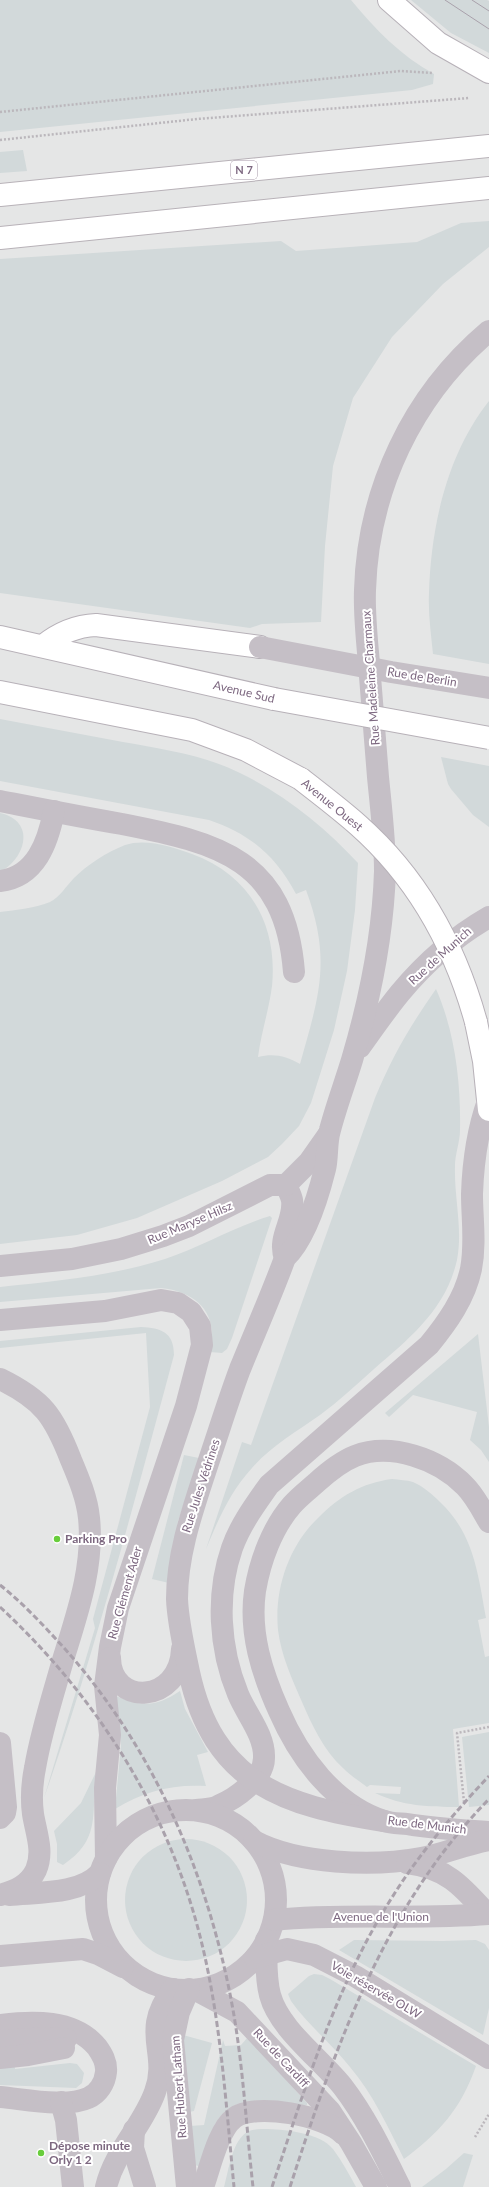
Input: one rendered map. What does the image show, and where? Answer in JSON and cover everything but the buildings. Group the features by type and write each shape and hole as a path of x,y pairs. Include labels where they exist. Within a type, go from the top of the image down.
{"main road":[{"path":"390,0 438,43 489,72"},
{"name":"N 7","path":"0,195 489,146"},
{"path":"0,238 489,188"},
{"path":"43,646 70,629 96,626 260,647"},
{"name":"Avenue Sud","path":"0,637 274,699 489,738"},
{"name":"Avenue Ouest","path":"0,692 192,730 246,750 301,779 358,825 397,864 424,902 446,939 466,984 476,1022 484,1061 488,1105"}],"street":[{"name":"Rue Madeleine Charmaux","path":"352,1058 375,962 382,916 385,868 366,625 365,591 370,537 377,504 389,467 402,439 446,374 489,331"},
{"name":"Rue de Berlin","path":"260,647 391,672 489,688"},
{"path":"0,801 202,842 229,854 250,868 268,890 283,917 292,944 294,972"},
{"path":"0,882 21,875 34,863 45,846 54,811"},
{"name":"Rue de Munich","path":"352,1058 400,992 426,965 474,926 489,917"},
{"name":"Rue Jules Védrines","path":"352,1058 328,1134 325,1169 305,1228 295,1248 285,1258 232,1391 185,1536 179,1570 177,1600 182,1639 193,1688 207,1724 228,1757 253,1781 268,1790 300,1804 338,1814 384,1821"},
{"path":"0,1895 81,1886 93,1880 116,1843 133,1828 152,1816 174,1811 217,1807 236,1795 253,1781 261,1769 264,1759 262,1743 231,1676 221,1612 224,1578 232,1547 249,1514 269,1485 429,1346 446,1324 457,1306 471,1270 474,1250 472,1194 474,1167 488,1105"},
{"path":"285,1258 282,1252 284,1234 292,1206 292,1199 286,1186 309,1162 328,1134"},
{"name":"Rue Maryse Hilsz","path":"0,1266 72,1259 120,1250 164,1236 189,1226 270,1185 286,1186"},
{"name":"Rue Clément Ader","path":"0,1320 105,1311 160,1300 178,1303 191,1312 200,1326 202,1345 186,1406 118,1608 110,1647 105,1686 110,1735 105,1788 103,1866"},
{"path":"0,1379 32,1397 51,1416 84,1493 89,1518 88,1564 82,1600 63,1660 34,1769 32,1797 40,1845 39,1859 35,1871 28,1882 15,1890 0,1895"},
{"name":"Rue de Munich","path":"489,1522 476,1499 465,1486 451,1474 426,1460 405,1453 370,1451 341,1462 292,1505 275,1532 263,1558 255,1592 254,1621 257,1651 266,1680 284,1724 305,1760 329,1787 355,1807 384,1821 489,1832"},
{"path":"110,1647 110,1667 116,1678 126,1688 139,1692 153,1692 165,1686 174,1677 181,1663 182,1639"},
{"path":"0,1743 6,1807 5,1813 0,1818"},
{"path":"197,1810 219,1816 239,1827 254,1841 266,1858 274,1878 276,1899 274,1920 263,1950 270,1996 278,2014 343,2087 362,2114 400,2187"},
{"path":"391,1862 421,1858 489,1840"},
{"path":"254,1841 268,1848 296,1856 334,1861 391,1862 420,1865 443,1872 459,1884 488,1914"},
{"path":"103,1866 97,1890 96,1907 102,1931 114,1953 131,1972"},
{"name":"Avenue de l'Union","path":"274,1920 310,1916 449,1917 488,1914"},
{"path":"0,1956 83,1949 98,1954 151,1983 186,1989 218,1984 230,1979 263,1950"},
{"name":"Voie réservée OLW","path":"263,1950 287,1949 314,1955 355,1976 489,2058"},
{"path":"106,2187 120,2150 134,2130 155,2092 158,2081 159,2062 155,2033 156,2022 164,2001 186,1989"},
{"name":"Rue de Cardiff","path":"186,1989 237,2012 330,2111 351,2143 376,2187"},
{"name":"Rue Hubert Latham","path":"186,1989 173,2040 187,2187"},
{"path":"0,2024 24,2022 50,2023 78,2031 91,2040 103,2055 106,2074 100,2089 88,2098 61,2102 0,2097"},
{"path":"0,2041 47,2038 71,2039 87,2044 103,2055"},
{"path":"0,2058 28,2055 71,2046 88,2048 103,2055"},
{"path":"61,2102 66,2120 73,2187"},
{"name":"Rue de Cardiff","path":"203,2187 225,2128 234,2118 246,2112 259,2110 310,2118 330,2125 341,2132 351,2143"},
{"path":"118,2187 121,2164 134,2130"},
{"path":"130,2187 129,2154 134,2130"},
{"path":"134,2130 134,2148 145,2187"}],"path":[{"path":"0,112 401,71 431,74 445,66 457,55"},
{"path":"0,140 197,120 469,98"},
{"path":"464,1807 457,1733 489,1727"},
{"path":"475,2137 489,2114"}],"shaded area":[{"path":"0,0 489,0 489,2187 0,2187"},
{"path":"0,0 351,0 389,41 410,59 434,74 433,84 412,90 0,132"},
{"path":"411,0 489,1 489,53 451,33"},
{"path":"23,150 27,171 0,173 0,152"},
{"path":"489,221 489,247 443,284 392,337 353,398 333,466 325,546 321,622 262,624 250,628 0,593 0,259 281,241 296,251 417,242 461,223"},
{"path":"489,401 489,664 433,654 429,601 430,568 433,542 444,492 452,467 462,444 474,422"},
{"path":"0,719 168,750 197,757 226,767 256,781 288,801 318,824 358,863 355,910 347,971 334,1030 311,1103 299,1126 268,1157 222,1181 137,1218 77,1235 0,1244 0,912 19,910 50,902 57,898 79,873 91,864 111,851 133,843 142,842 168,846 212,863 230,875 244,889 256,905 265,923 270,943 273,964 272,986 258,1057 269,1055 280,1056 300,1064 317,998 321,958 319,937 306,890 296,894 288,880 270,857 249,839 209,820 0,781"},
{"path":"441,757 489,766 489,827 473,815 451,789 448,784"},
{"path":"0,813 11,817 19,824 23,831 23,840 21,849 16,858 9,866 0,872"},
{"path":"436,989 443,1005 456,1058 460,1112 460,1134 455,1166 459,1248 452,1277 435,1308 425,1321 401,1346 334,1404 293,1433 259,1460 244,1477 231,1497 220,1517 206,1549 242,1442 251,1445 375,1098 402,1042"},
{"path":"270,1216 272,1218 232,1338 227,1349 222,1353 210,1352 212,1339 211,1327 208,1316 203,1307 186,1294 174,1290 161,1288 0,1302 0,1287 104,1274 145,1265 192,1249 243,1226"},
{"path":"141,1327 160,1330 169,1336 172,1341 174,1355 129,1522 97,1633 63,1743 44,1798 95,1628 93,1619 150,1407 146,1333 0,1348 0,1341"},
{"path":"478,1334 489,1427 489,1462 481,1450 470,1440 477,1412 413,1395 389,1417 385,1413"},
{"path":"184,1455 199,1458 178,1521 169,1583 152,1579"},
{"path":"392,1479 411,1481 428,1491 440,1502 460,1527 473,1556 477,1570 486,1618 478,1620 485,1657 489,1656 489,1723 453,1729 459,1807 426,1806 395,1801 375,1793 400,1794 401,1787 370,1785 367,1787 346,1771 330,1754 314,1729 284,1658 279,1639 277,1615 281,1584 292,1554 308,1528 343,1497 361,1487"},
{"path":"180,1691 185,1709 208,1752 197,1755 206,1786 182,1786 159,1790 148,1793 115,1809 121,1745 116,1696 125,1700 149,1704 164,1700"},
{"path":"489,1732 489,1805 469,1807 462,1737"},
{"path":"96,1772 94,1813 89,1835 84,1845 63,1865 57,1862 57,1844 54,1831 81,1803"},
{"path":"186,1839 198,1840 209,1844 229,1857 242,1877 246,1888 246,1912 242,1923 229,1943 209,1956 198,1960 186,1961 174,1960 163,1956 143,1943 130,1923 126,1912 125,1900 126,1888 130,1877 143,1857 163,1844 174,1840"},
{"path":"354,1940 476,1940 485,1944 489,1950 489,2008 483,2035 339,1950"},
{"path":"314,1974 322,1975 330,1979 476,2066 463,2095 448,2119 428,2140 404,2159 380,2111 366,2088 343,2059 291,2001 288,1994 309,1976"},
{"path":"183,2035 212,2043 194,2111 189,2112"},
{"path":"248,2037 307,2103 307,2105 296,2106 276,2102 257,2101 242,2102 231,2107 222,2114 215,2124 209,2136 199,2166 193,2165 190,2126 204,2125 223,2040 225,2046 241,2045"},
{"path":"70,2063 77,2064 84,2073 82,2083 76,2088 0,2085 0,2068 15,2067 15,2069"},
{"path":"256,2129 303,2133 320,2139 333,2149 356,2187 224,2187 232,2156 243,2135"},
{"path":"464,2153 473,2155 463,2187 422,2187 446,2169"}],"tram line":[{"path":"445,0 489,29"},
{"path":"472,0 489,11"}],"railway":[{"path":"0,1585 26,1608 65,1649 96,1687 125,1727 150,1769 172,1813 191,1858 207,1904 231,1999 241,2069 253,2187"},
{"path":"0,1607 35,1642 68,1679 98,1718 125,1759 149,1802 170,1846 187,1892 208,1971 222,2063 234,2187"},
{"path":"272,2187 309,2076 337,2003 353,1967 391,1899 413,1866 462,1805 489,1776"},
{"path":"290,2187 325,2083 345,2031 367,1981 392,1932 420,1885 452,1841 489,1799"}],"place":[{"name":"Parking Pro","path":"57,1539"},
{"name":"Dépose minute Orly 1 2","path":"41,2153"}]}
